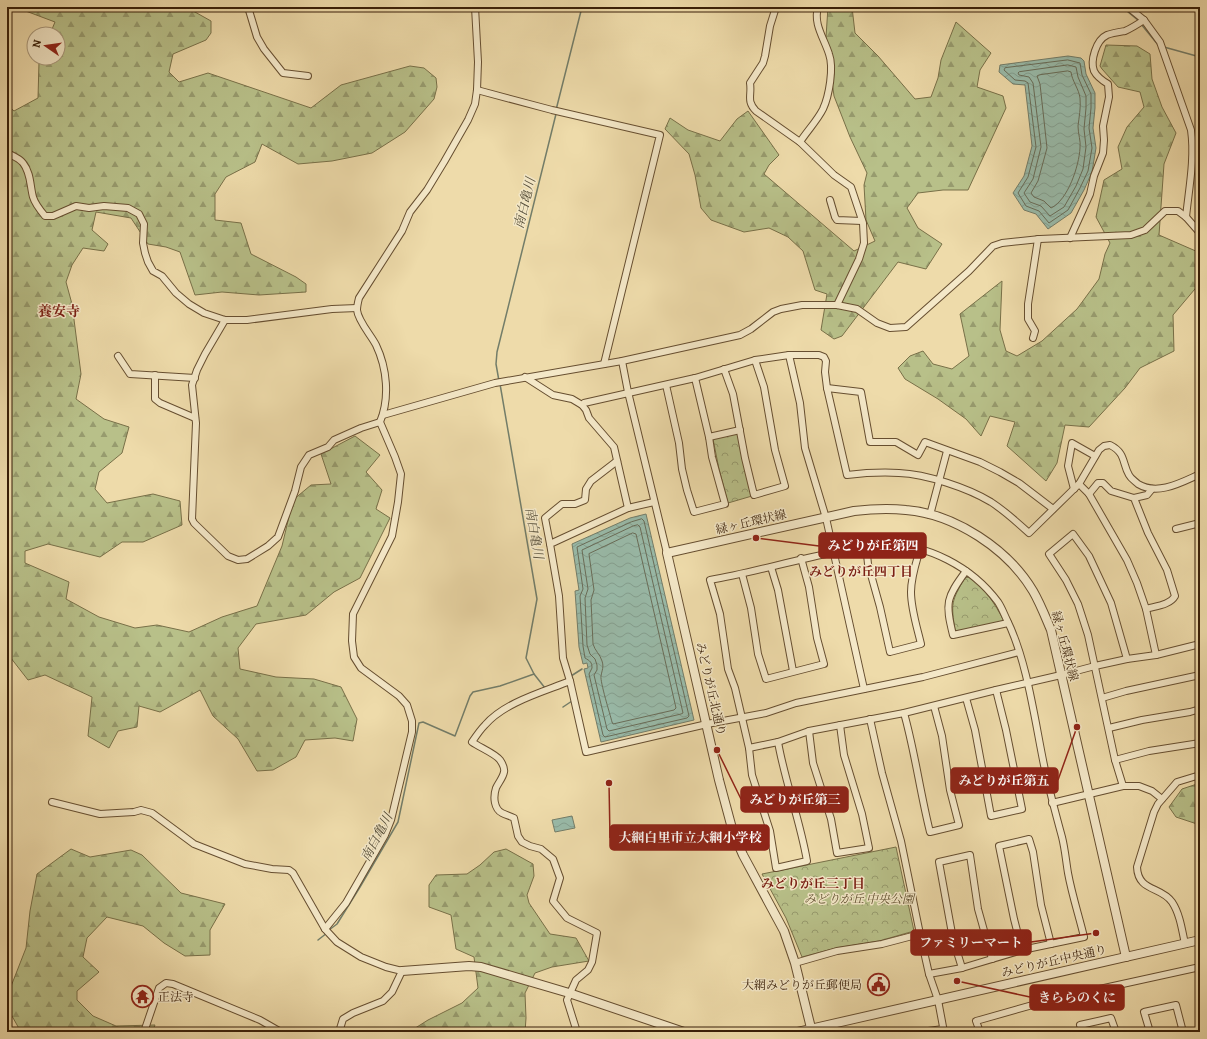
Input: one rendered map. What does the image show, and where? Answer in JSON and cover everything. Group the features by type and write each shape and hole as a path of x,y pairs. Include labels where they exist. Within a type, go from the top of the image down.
{"street":[{"path":"248,7 257,37 280,70 283,73 308,76"},
{"path":"325,929 346,903 386,835 412,732 412,721 407,705 399,696 361,668 354,657 352,641 353,614 392,536 401,474 380,422 383,415 386,381 383,362 375,344 358,314 357,308 359,298 402,231 410,212 430,184 468,120 475,104 478,62 475,7"},
{"path":"776,7 770,26 763,63 750,83 752,90 750,101 751,106 800,142 834,175 850,187 862,220 864,242 859,259 837,305"},
{"path":"800,142 823,108 831,80 830,55 818,27 816,15 818,7"},
{"path":"1128,7 1160,42 1191,130 1191,166 1186,217"},
{"path":"1070,238 1090,194 1094,176 1103,153 1103,126 1109,97 1108,84 1095,74 1093,67 1098,44 1106,35 1126,30 1141,22"},
{"path":"477,90 552,110 660,135 604,364"},
{"path":"7,153 16,157 24,164 28,172 33,197 39,210 45,216 53,216 76,206 89,208 104,206 128,208 139,214 144,224 143,243 145,253 153,271 162,276 176,292 204,313 214,315 225,320 247,320 332,308 357,308"},
{"path":"830,200 835,217 838,220 862,220"},
{"path":"383,415 495,383 604,364 740,335 751,329 773,312 802,305 837,305 857,309 877,323 890,328 906,327 969,271 993,246 1002,243 1038,239 1131,235 1145,230 1164,211 1178,211 1186,217 1200,234"},
{"path":"1033,338 1035,331 1028,319 1028,304 1038,239"},
{"path":"225,320 205,354 195,378 192,392 195,418 192,519 194,524 228,556 238,560 247,559 268,546 278,536 295,491 302,467 309,455 328,447 334,440 361,428 380,422"},
{"path":"789,355 800,403 806,448 826,518 864,688"},
{"path":"582,405 584,403 628,392 694,378 755,360 789,355 819,355 824,357 826,360 825,372 827,388 847,475 874,472 900,473 939,481 971,492 990,502 1007,513 1029,533 1076,486 1099,450 1104,446 1110,445 1114,447 1123,457 1129,476 1145,488 1152,489 1169,486 1200,474"},
{"path":"118,356 130,374 195,378"},
{"path":"622,360 628,392 667,553"},
{"path":"724,369 733,394 744,458 754,495 785,486 775,450 764,387 755,360"},
{"path":"155,375 155,398 160,403 195,418"},
{"path":"525,377 554,395 572,399 582,405 586,410 589,418 614,447 628,508"},
{"path":"666,385 679,443 684,476 694,512 726,504 712,457 709,437 694,378"},
{"path":"827,388 861,392 870,442 896,442 918,455 925,442 980,462 1019,483 1053,509"},
{"path":"709,437 740,430"},
{"path":"1095,456 1072,443 1068,466 1076,486 1089,494 1127,560 1138,583 1146,609 1156,655"},
{"path":"930,515 948,451"},
{"path":"618,460 591,481 586,489 585,500 575,504 562,504 545,518 559,596 563,658 586,752 707,724 766,713 796,703 923,677 1019,652"},
{"path":"1089,494 1098,483 1104,483 1111,492 1134,498 1147,495 1152,489"},
{"path":"1134,498 1148,533 1167,570 1175,596 1173,599 1162,604 1146,609"},
{"path":"550,544 628,508 654,502"},
{"name":"緑ヶ丘環状線","path":"667,553 854,511 874,509 907,510 930,515 963,528 984,540 1002,554 1032,590 1051,630 1126,957"},
{"path":"1176,528 1200,523"},
{"path":"1123,786 1115,760 1088,635 1078,604 1066,580 1049,554 1074,534 1089,556 1111,603 1127,659"},
{"path":"778,742 782,768 802,836 806,861 776,868 770,831 752,775 749,748 735,688 728,669 720,614 710,580 771,568 801,558 866,546 883,544 901,545 920,549 949,560 981,583 998,603 1015,637 1019,652 1052,803 1062,839 1068,874 1084,937 1022,950 962,968 929,974"},
{"path":"866,546 868,564 880,607 890,652 921,644 913,611 911,592 912,575 920,549"},
{"name":"みどりが丘北通り","path":"667,553 719,780 733,832 743,855 784,931 796,963 812,1030"},
{"path":"742,574 751,608 758,654 766,679 824,664 817,638 809,587 801,558"},
{"path":"771,568 778,590 794,671"},
{"path":"966,571 954,587 949,599 948,613 953,636 1008,623"},
{"path":"749,748 778,742 809,731 904,713 996,690 1027,684 1095,666 1127,659 1156,655 1200,644"},
{"path":"1102,698 1126,691 1200,675"},
{"path":"570,682 517,702 499,713 485,724 472,742 500,759 503,766 504,774 496,788 494,796 494,803 497,808 501,813 514,818 518,836 522,842 541,849 553,859 560,878 553,901 567,918 597,933 592,962 588,970 576,980 567,1000 577,1032"},
{"path":"966,698 975,730 991,816 1022,809 1006,730 996,690"},
{"path":"904,713 912,741 921,796 930,832 959,825 950,790 942,736 934,706"},
{"path":"1109,728 1142,720 1200,710"},
{"path":"870,719 882,773 901,841 929,974 938,1000 944,1030 921,1032"},
{"path":"809,731 813,763 831,819 837,853 869,848 862,814 844,755 840,725"},
{"path":"1115,760 1148,751 1200,743"},
{"path":"1185,944 1177,913 1172,902 1165,895 1145,885 1139,879 1137,867 1154,812 1162,799 1178,782 1200,775"},
{"path":"1052,803 1123,786 1139,786 1152,791 1162,799"},
{"path":"52,802 100,814 134,812 141,810 152,813 194,844 244,864 272,869 289,870 293,873 325,929 337,942 352,952 386,967 402,971 469,966 481,967 570,993 684,1032"},
{"path":"1022,950 999,846 1029,839 1033,852 1042,905 1051,944"},
{"path":"962,968 953,939 938,862 970,855 978,909 992,959"},
{"path":"796,963 837,952 882,944 920,934"},
{"name":"みどりが丘中央通り","path":"796,1032 812,1030 1200,940"},
{"path":"980,1032 976,1021 1054,999 1200,967"},
{"path":"339,1032 343,1019 353,1012 383,1001 392,992 402,971"},
{"path":"144,1032 159,988 166,984 173,984 260,1020 281,1032"},
{"path":"1150,1032 1144,1012 1176,1005 1183,1032"},
{"path":"1082,1032 1080,1025 1111,1018 1116,1032"}],"green space":[{"path":"15,7 186,7 211,21 211,33 206,40 173,54 169,72 179,82 208,73 311,108 341,85 410,66 424,68 436,78 437,87 434,99 405,132 372,153 332,161 298,164 262,144 255,162 226,177 215,194 215,220 241,223 251,254 296,277 306,284 306,292 259,295 222,292 195,295 180,252 166,247 148,244 131,218 96,212 92,230 108,244 104,251 83,248 72,265 66,282 72,304 81,374 76,399 104,419 129,427 122,453 99,472 95,489 107,503 153,494 180,501 182,525 143,542 122,542 100,557 48,544 25,551 25,563 69,582 66,599 99,617 135,628 157,625 189,632 222,617 257,606 282,546 293,500 311,485 331,484 321,454 355,436 380,455 366,472 382,490 376,509 390,518 360,578 334,592 306,615 256,624 238,648 240,669 276,677 314,679 341,687 357,719 353,741 335,738 305,740 296,757 273,770 257,771 238,739 213,716 200,690 160,712 139,706 137,727 118,731 109,748 88,736 92,697 45,675 28,680 7,653 7,105 14,111 38,98 39,66 66,66 66,26 53,26 55,22"},
{"path":"828,7 852,7 855,33 878,56 915,99 931,97 938,78 941,60 956,22 991,53 980,70 977,87 1003,96 1006,108 968,190 943,190 918,193 907,208 918,228 942,244 926,269 898,262 842,336 834,339 821,330 827,294 815,290 803,251 788,237 769,228 744,232 711,220 701,208 695,175 689,154 665,129 670,118 688,130 720,141 737,119 748,111 779,155 769,165 764,174 854,251 875,241 866,220 864,185 867,173 850,137 834,96 826,37"},
{"path":"1106,45 1137,46 1150,54 1152,79 1162,107 1176,133 1164,164 1159,235 1198,252 1200,255 1200,283 1173,315 1174,351 1140,368 1125,388 1089,427 1065,425 1057,463 1046,481 1007,446 1015,422 990,416 981,436 966,419 938,399 905,379 898,368 910,356 923,351 933,364 952,369 969,356 960,314 1002,281 1000,330 1006,351 1017,356 1042,341 1077,309 1099,279 1105,254 1110,243 1096,217 1104,180 1122,169 1118,147 1127,127 1144,107 1140,92 1118,87 1100,66"},
{"path":"738,433 752,496 728,503 713,439"},
{"path":"969,577 980,586 989,597 1004,621 958,632 955,630 953,603 965,578"},
{"path":"1200,783 1200,825 1176,817 1169,807 1182,789"},
{"name":"みどりが丘 中央公園","path":"896,847 914,931 879,941 836,948 802,957 786,918 762,874"},
{"path":"71,849 90,857 131,850 142,855 181,893 225,904 210,930 210,955 185,956 164,943 143,926 107,917 87,938 83,957 99,972 77,991 77,1000 93,1016 116,1026 155,1025 152,1032 21,1032 8,1009 8,994 26,948 30,911 37,874"},
{"path":"506,849 533,864 534,876 527,895 529,903 550,934 576,938 589,961 552,967 535,973 525,993 525,1032 409,1032 428,1020 462,1003 478,988 474,957 456,949 451,915 429,907 429,885 436,875 467,874 480,865 494,852"}],"water":[{"path":"1068,56 1081,58 1084,61 1086,74 1095,93 1093,128 1096,148 1092,172 1071,213 1048,229 1036,214 1024,210 1013,193 1024,176 1032,146 1025,85 1013,84 999,72 1000,65"},
{"path":"646,514 694,720 601,742 584,669 588,668 587,663 583,664 579,647 575,591 579,590 572,544 630,518"},
{"path":"572,816 575,828 555,832 552,820"}],"waterway":[{"name":"南白亀川","path":"556,110 582,7"},
{"name":"南白亀川","path":"1122,7 1139,21"},
{"name":"南白亀川","path":"1141,24 1159,46"},
{"name":"南白亀川","path":"1164,47 1200,57"},
{"name":"南白亀川","path":"499,381 496,364 497,352 556,114"},
{"name":"南白亀川","path":"500,384 537,599 526,658 534,674 545,688"},
{"path":"571,676 582,669"},
{"name":"南白亀川","path":"329,930 337,924 398,822 419,723 423,722 455,736 470,696 473,692 500,686 534,674"},
{"path":"563,707 572,701"},
{"name":"南白亀川","path":"318,940 327,933"}],"place":[{"name":"みどりが丘第四","path":"756,538"},
{"name":"みどりが丘第五","path":"1077,727"},
{"name":"みどりが丘第三","path":"717,750"},
{"name":"大網白里市立大網小学校","path":"609,783"},
{"name":"ファミリーマート","path":"1096,933"},
{"name":"きららのくに","path":"957,981"},
{"name":"大網みどりが丘郵便局","path":"878,985"},
{"name":"正法寺","path":"143,997"}],"district":[{"name":"養安寺","path":"59,311"},
{"name":"みどりが丘四丁目","path":"861,571"},
{"name":"みどりが丘三丁目","path":"813,883"}]}
